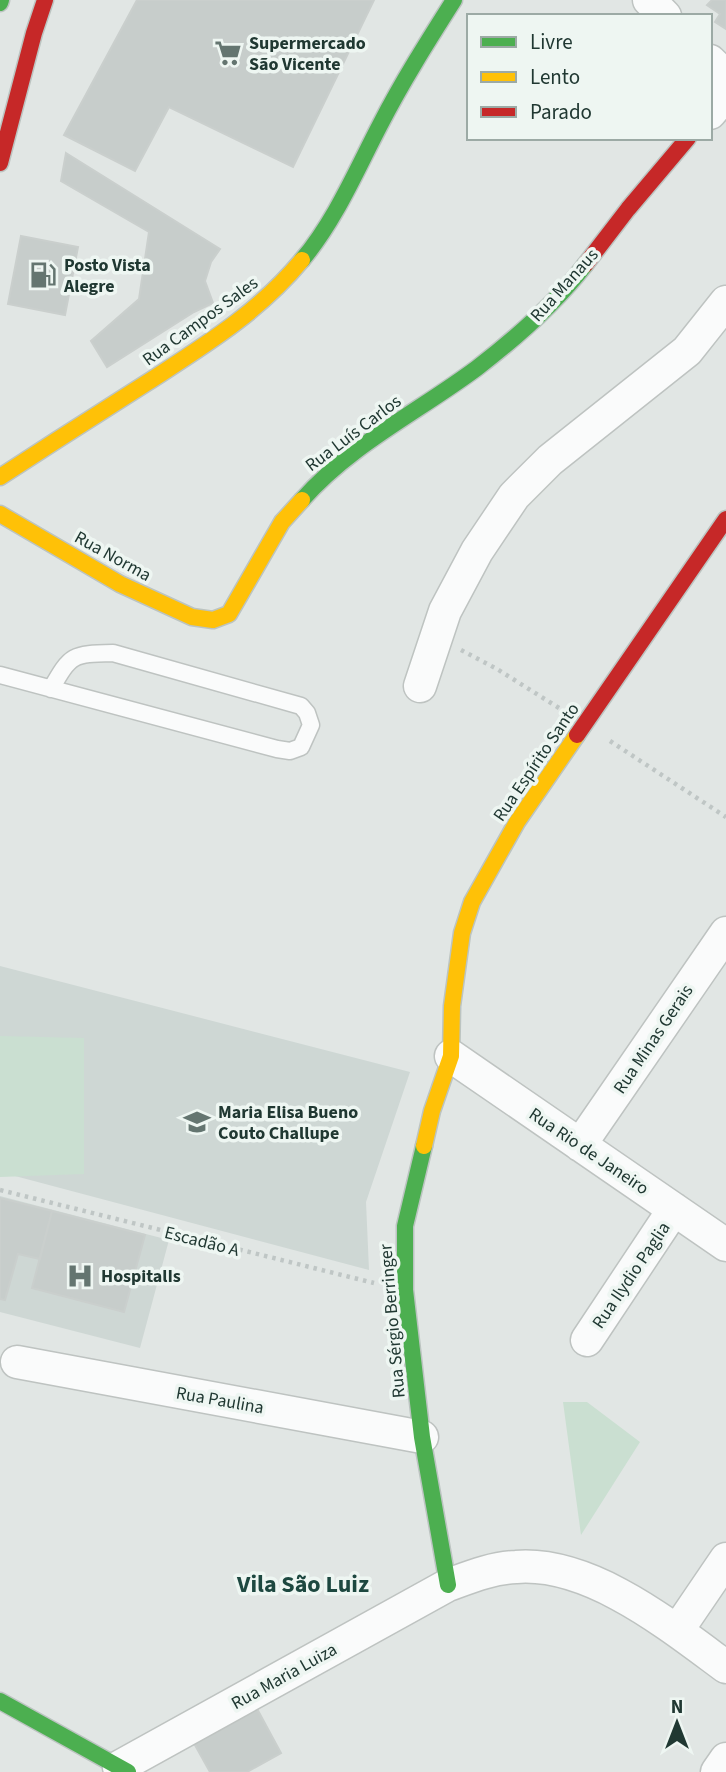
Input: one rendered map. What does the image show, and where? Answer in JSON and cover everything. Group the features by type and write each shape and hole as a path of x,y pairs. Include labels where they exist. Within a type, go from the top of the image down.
{"street":[{"path":"0,163 45,0"},
{"name":"Rua Campos Sales","path":"0,477 213,340 252,312 283,283 321,234 404,79 454,0"},
{"path":"649,0 663,14"},
{"path":"712,63 726,77"},
{"path":"712,111 726,94"},
{"name":"Rua Manaus","path":"418,409 477,368 542,313 571,283 686,140"},
{"path":"419,686 445,611 477,551 514,496 550,460 687,351 726,302"},
{"name":"Rua Luís Carlos","path":"213,620 229,614 282,522 314,486 364,445 418,409"},
{"name":"Rua Norma","path":"0,514 120,584 192,617 213,620"},
{"name":"Rua Espírito Santo","path":"451,1056 452,1006 462,933 472,902 487,872 517,822 726,519"},
{"name":"Rua Minas Gerais","path":"580,1145 726,933"},
{"name":"Rua Rio de Janeiro","path":"451,1056 726,1245"},
{"name":"Rua Sérgio Berringer","path":"448,1585 422,1437 403,1250 410,1197 432,1111 451,1056"},
{"name":"Rua Ilydio Paglia","path":"587,1340 674,1209"},
{"name":"Rua Paulina","path":"17,1363 422,1437"},
{"path":"677,1631 726,1559"},
{"name":"Rua Maria Luiza","path":"124,1769 448,1585 481,1573 504,1569 543,1567 570,1573 602,1585 677,1631 726,1667"},
{"path":"0,1701 124,1769"},
{"path":"717,1772 726,1759"}],"lane":[{"path":"0,675 51,690 290,751 301,747 311,725 301,706 113,653 82,654 67,661 51,690"}],"path":[{"name":"Escadão A","path":"0,1190 405,1290"}],"shaded area":[{"name":"Maria Elisa Bueno Couto Challupe","path":"0,966 410,1072 366,1202 369,1270 0,1172"},
{"name":"HospitalIs","path":"0,1196 169,1240 140,1348 0,1312"}],"green space":[{"path":"0,1036 84,1038 84,1174 0,1177"},
{"path":"563,1402 587,1402 640,1442 581,1535"}],"building":[{"name":"Supermercado São Vicente","path":"137,0 374,0 293,167 169,107 135,171 64,135"},
{"path":"712,0 726,0 726,29 715,22 720,14 707,5"},
{"path":"66,153 220,249 211,262 205,281 213,303 194,312 107,367 91,341 139,299 149,232 61,181"},
{"name":"Posto Vista Alegre","path":"21,236 78,247 65,315 8,304"},
{"path":"0,1198 52,1211 40,1259 18,1254 5,1300 0,1299"},
{"path":"52,1211 145,1235 124,1312 32,1288"},
{"path":"255,1705 281,1753 247,1772 210,1772 191,1738"}],"traffic: fast":[{"path":"302,260 335,212 397,93 454,0"},
{"path":"302,500 341,462 455,384 506,345 548,307 585,265"},
{"path":"424,1146 405,1226 405,1290 422,1437 448,1585"},
{"path":"0,1701 128,1772"}],"traffic: slow":[{"path":"0,477 230,327 267,296 302,260"},
{"path":"0,514 120,584 192,617 213,620 229,614 282,522 302,500"},
{"path":"424,1146 432,1111 451,1056 452,1006 462,933 472,902 517,822 577,735"}],"traffic: jam":[{"path":"0,163 45,0"},
{"path":"585,265 686,140"},
{"path":"577,735 726,519"}],"place":[{"name":"Supermercado São Vicente","path":"228,53"},
{"name":"Posto Vista Alegre","path":"43,275"},
{"name":"Maria Elisa Bueno Couto Challupe","path":"197,1122"},
{"name":"HospitalIs","path":"80,1276"}],"district":[{"name":"Vila São Luiz","path":"303,1584"}]}
